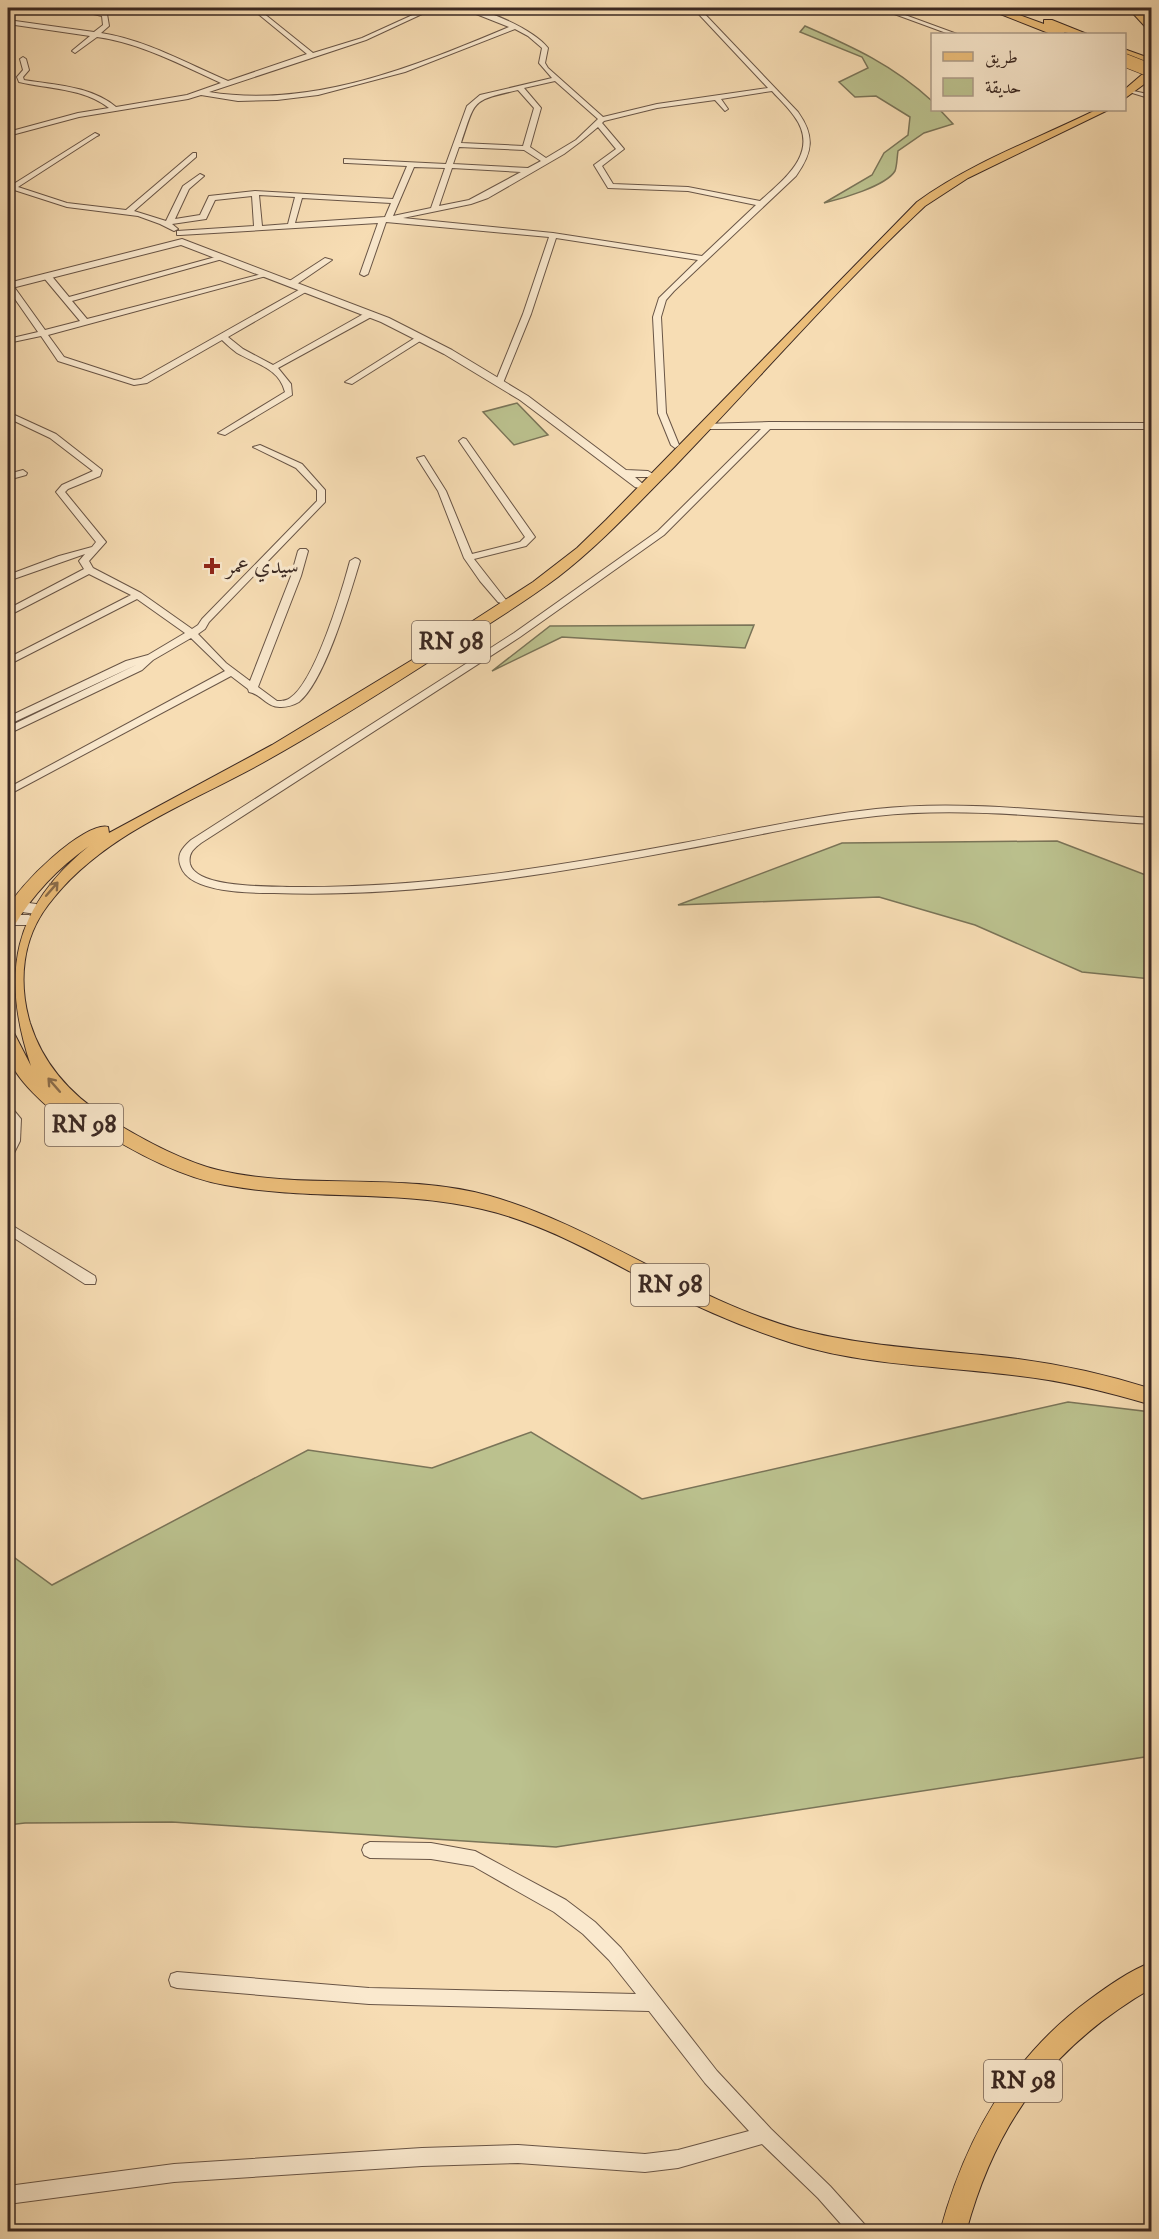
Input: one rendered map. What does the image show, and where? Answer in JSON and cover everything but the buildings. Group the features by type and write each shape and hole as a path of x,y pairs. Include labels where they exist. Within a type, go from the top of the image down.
{"highway":[{"path":"992,8 1057,33"},
{"path":"1012,8 1078,33"},
{"path":"1126,52 1152,63"},
{"path":"1126,60 1152,70"}],"main road":[{"path":"1132,8 1152,31"},
{"path":"1128,94 1152,70"},
{"name":"RN 98","path":"8,921 12,906 50,868 96,834 334,705 501,600 564,554 644,479 913,202 973,164 1093,111"},
{"name":"RN 98","path":"1101,111 980,166 927,200 901,223 599,535 545,580 343,710 248,765 108,840 62,878 33,914 17,951 14,984 25,1037 38,1063 67,1099 118,1134 209,1175 240,1180 405,1189 483,1202 560,1228 725,1312 799,1337 851,1348 1046,1370 1114,1385 1152,1397"},
{"name":"RN 98","path":"8,1037 11,1051 27,1075 44,1094 86,1126 152,1159 193,1168"},
{"name":"RN 98","path":"953,2232 966,2184 979,2152 1012,2094 1057,2042 1083,2019 1111,1998 1152,1974"}],"street":[{"path":"71,8 105,15 106,26 75,51"},
{"path":"254,8 312,55"},
{"path":"8,134 63,118 202,93 364,39 432,8"},
{"path":"464,8 532,35 543,44 545,48 542,63 555,79 600,121 620,149 598,165 611,186 688,189 761,204"},
{"path":"675,445 662,413 657,311 666,294 799,167 808,146 807,133 801,119 696,8"},
{"path":"880,8 951,33"},
{"path":"8,22 98,33 145,46 228,84"},
{"path":"202,93 243,99 285,97 346,87 427,63 514,27"},
{"path":"24,59 26,70 20,77 21,81 62,86 100,100 113,108"},
{"path":"434,210 474,101 482,96 555,79"},
{"path":"519,87 538,108 526,148"},
{"path":"385,220 477,200 578,141 600,121 657,106 774,89"},
{"path":"1128,94 1152,97"},
{"path":"716,97 725,109"},
{"path":"10,187 95,135"},
{"path":"457,145 526,148 545,160"},
{"path":"128,212 193,155"},
{"path":"347,161 527,170"},
{"path":"364,274 385,220 412,164"},
{"path":"169,223 186,188 200,176"},
{"path":"10,187 72,207 128,212 169,223 203,217 212,198 216,196 255,193 395,201"},
{"path":"255,193 258,228"},
{"path":"291,225 299,197"},
{"path":"349,221 357,200"},
{"path":"307,290 144,381 134,383 65,362 57,356 44,333 8,286 181,237 190,232 349,221 385,220 553,235 703,258"},
{"path":"169,223 181,237 222,258 370,314 421,339 524,398 624,473 644,479"},
{"path":"500,383 527,314 553,235"},
{"path":"67,300 222,258"},
{"path":"291,284 328,260"},
{"path":"8,340 44,333 266,275"},
{"path":"47,276 86,322"},
{"path":"273,368 370,314"},
{"path":"222,336 239,350 282,375 290,393 222,433"},
{"path":"349,382 421,339"},
{"path":"8,415 53,436 98,470 97,474 64,487 60,492 101,542 84,561 89,570 138,595 192,633 205,649 230,672 267,701 282,705 298,698 310,682 349,586 355,561"},
{"path":"769,425 661,533 517,635 197,841 184,855 187,871 203,882 233,886 294,890 374,888 510,876 790,825 891,811 974,809 1089,819 1152,821"},
{"path":"706,426 1152,426"},
{"path":"463,441 530,537 523,544 469,558"},
{"path":"8,731 140,668 150,658 202,627 205,621 321,502 321,490 299,466 257,447"},
{"path":"421,458 442,490 469,558 501,600"},
{"path":"8,477 23,473"},
{"path":"8,578 97,548"},
{"path":"252,690 296,576 303,551"},
{"path":"8,613 89,570"},
{"path":"8,662 138,595"},
{"path":"8,721 129,663 150,658"},
{"path":"8,792 230,672"},
{"path":"12,906 33,914"},
{"path":"8,921 33,914"},
{"path":"8,1111 14,1115 16,1123 14,1141 8,1154"},
{"path":"8,1228 90,1280"},
{"path":"370,1850 431,1851 475,1859 560,1906 589,1928 615,1954 705,2069 765,2135 824,2192 860,2232"},
{"path":"177,1980 369,1996 653,2002"},
{"path":"8,2195 174,2173 422,2157 518,2154 645,2163 678,2159 765,2135"}],"green space":[{"path":"805,26 856,49 887,67 931,100 931,111 941,111 953,124 924,133 898,151 895,171 882,182 824,203 872,175 884,153 908,135 910,117 876,96 855,97 839,82 868,68 862,57 800,32"},
{"path":"517,403 548,435 514,445 483,412"},
{"path":"754,625 745,648 562,637 492,671 550,626"},
{"path":"1057,841 1151,877 1151,979 1082,972 975,925 879,897 678,905 842,843"},
{"path":"1068,1402 1151,1412 1151,1756 556,1847 172,1822 8,1825 8,1553 52,1585 308,1450 432,1468 531,1432 642,1499"}],"place":[{"name":"سيدي عمر","path":"212,566"}]}
